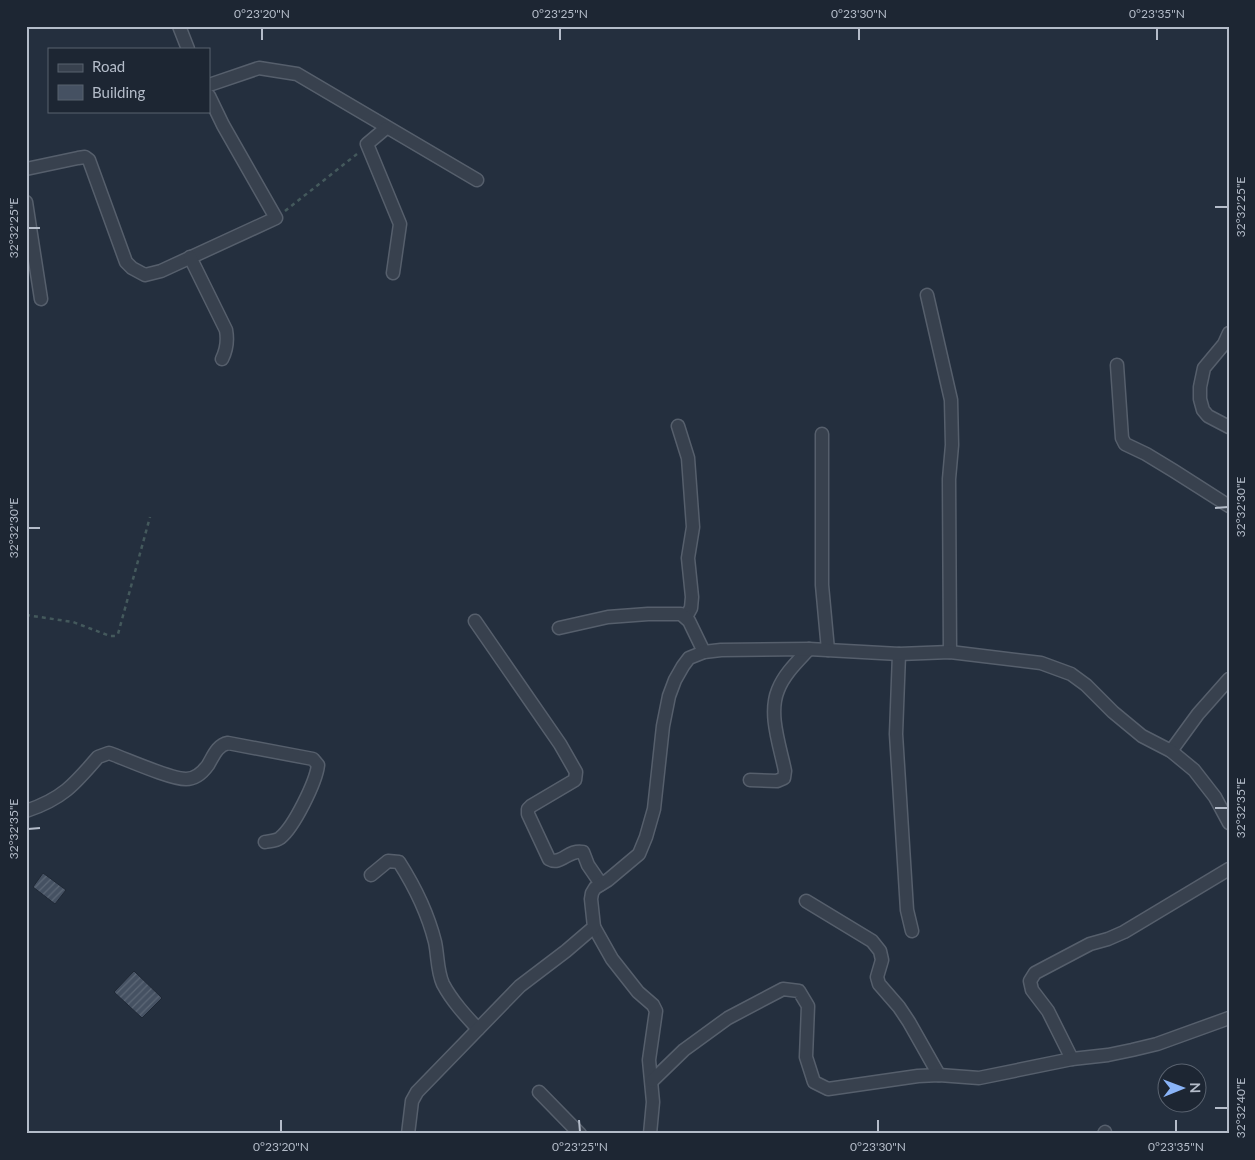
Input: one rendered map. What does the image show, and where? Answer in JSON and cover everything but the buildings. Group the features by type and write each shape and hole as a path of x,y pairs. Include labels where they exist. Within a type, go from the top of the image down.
{"street":[{"path":"179,26 188,48"},
{"path":"210,85 259,68 296,74 477,180"},
{"path":"26,170 78,158 85,157 90,160 126,262 144,275 160,271 276,218 223,125 210,98"},
{"path":"386,128 367,144 400,224 397,257 393,273"},
{"path":"26,202 41,299"},
{"path":"190,257 226,330 228,340 222,359"},
{"path":"927,295 951,400 952,445 949,479 950,652"},
{"path":"1229,333 1224,344 1204,368 1200,399 1203,410 1208,416 1229,427"},
{"path":"1116,365 1124,444 1174,470 1229,506"},
{"path":"678,426 688,458 693,527 688,558 692,597 691,608 686,617"},
{"path":"822,434 822,585 828,650"},
{"path":"559,628 608,617 676,614 686,617 704,652"},
{"path":"475,621 560,744 576,772 575,780 531,806 528,809 528,814 550,859 558,861 572,852 583,852 588,865 601,884"},
{"path":"750,780 777,782 785,775 775,724 775,702 778,690 785,677 809,649"},
{"path":"650,1134 653,1102 649,1060 656,1011 612,959 594,927 591,899 595,888 639,854 654,808 662,726 669,696 683,666 690,658 704,652 721,650 809,649 899,654 950,652 1040,663 1071,674 1142,736 1171,752 1194,770 1215,797 1229,822"},
{"path":"899,654 896,757 906,910 912,931"},
{"path":"1171,752 1198,714 1229,679"},
{"path":"26,811 57,799 74,786 98,757 109,753 186,779 197,776 206,768 218,748 228,743 313,759 318,765 317,773 300,812 282,837 265,842"},
{"path":"371,875 388,861 398,862 410,880 423,908 435,942 442,982 453,1000 478,1029"},
{"path":"1072,1059 1048,1011 1032,990 1030,981 1034,973 1090,944 1108,939 1133,927 1229,869"},
{"path":"806,901 872,941 880,951 882,960 877,976 879,984 909,1022 939,1075"},
{"path":"408,1134 412,1101 417,1092 520,986 594,927"},
{"path":"652,1081 684,1050 728,1018 783,989 799,991 808,1006 806,1057 814,1082 828,1089 885,1080 939,1075 980,1078 1072,1059 1108,1055 1157,1044 1229,1018"},
{"path":"539,1092 580,1134"}],"path":[{"path":"276,218 345,164 367,144"},
{"path":"26,615 73,622 110,636 118,634 150,517"}]}
